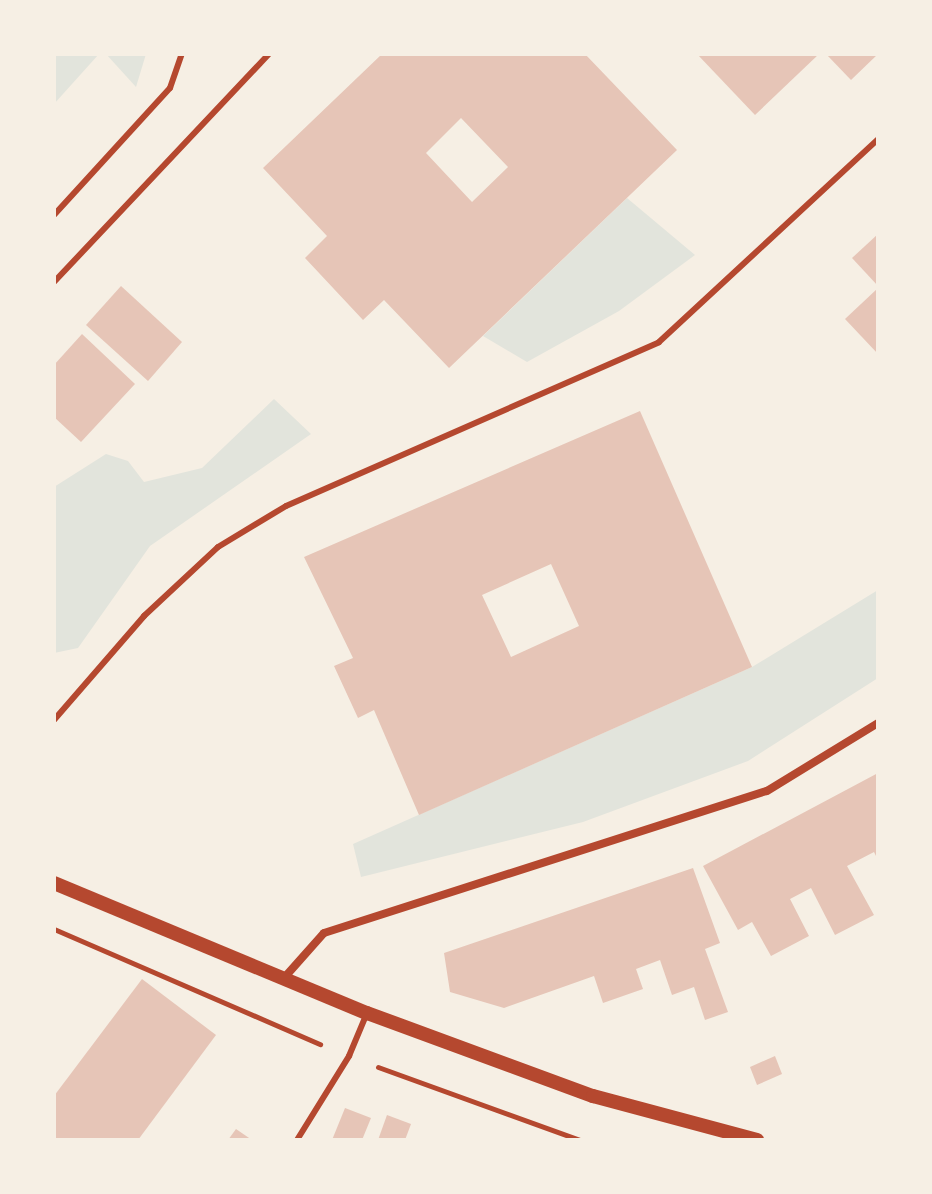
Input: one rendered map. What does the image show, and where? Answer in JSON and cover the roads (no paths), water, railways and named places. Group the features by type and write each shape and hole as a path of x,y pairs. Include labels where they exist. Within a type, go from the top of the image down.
{"street":[{"path":"284,978 324,933 767,791 878,723"},
{"path":"54,883 367,1013 593,1096 757,1140"}],"lane":[{"path":"54,215 170,88 182,54"},
{"path":"54,282 269,54"},
{"path":"54,720 144,616 218,547 300,500 659,342 878,139"},
{"path":"297,1140 349,1056 367,1013"}]}
